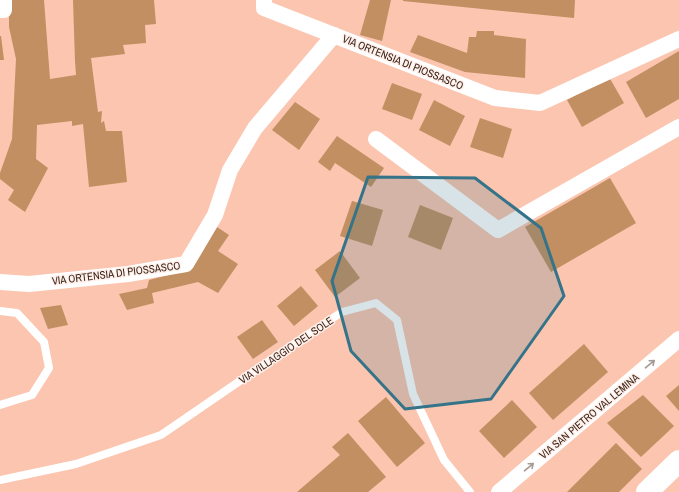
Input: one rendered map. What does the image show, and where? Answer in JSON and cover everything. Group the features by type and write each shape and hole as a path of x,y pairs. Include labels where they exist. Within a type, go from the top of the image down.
{"main road":[{"path":"647,492 679,461"}],"street":[{"path":"264,0 264,8 334,35"},
{"name":"VIA ORTENSIA DI PIOSSASCO","path":"0,282 29,284 128,274 186,264 215,215 230,170 254,128 334,35 495,98 540,102 679,39"},
{"path":"376,139 498,230 679,127"},
{"name":"VIA SAN PIETRO VAL LEMINA","path":"499,492 679,339"}],"lane":[{"name":"VIA VILLAGGIO DEL SOLE","path":"0,480 76,464 161,435 342,312 376,303 397,320 413,394 444,460 470,492"},
{"path":"0,311 17,313 44,342 49,368 32,395 0,406"}],"highlighted area":[{"path":"368,177 475,178 541,228 564,296 491,399 405,409 351,351 332,281"}],"building":[{"path":"9,0 44,0 50,79 76,75 73,0 154,0 156,24 145,25 146,43 123,45 125,54 91,58 98,112 102,111 101,123 104,121 106,131 122,131 127,182 89,187 83,124 72,126 72,121 37,125 36,159 48,168 25,212 8,200 14,190 0,179 0,173 12,139 16,59 9,27"},
{"path":"370,0 391,0 382,41 360,35"},
{"path":"403,0 575,0 574,18"},
{"path":"477,31 494,31 494,35 526,39 525,78 465,72 410,52 418,35 467,53 469,37 476,37"},
{"path":"1,36 4,60 0,60"},
{"path":"679,51 679,99 646,118 626,82"},
{"path":"609,77 624,103 582,127 567,100"},
{"path":"392,83 422,94 412,120 382,109"},
{"path":"434,100 465,116 450,146 419,130"},
{"path":"295,102 320,119 299,150 272,130"},
{"path":"480,118 512,129 503,158 470,147"},
{"path":"337,136 384,168 371,187 335,163 330,171 318,162"},
{"path":"610,178 636,223 551,272 525,227"},
{"path":"352,201 383,210 372,246 340,236"},
{"path":"420,205 453,218 441,250 408,237"},
{"path":"217,227 229,235 218,251 238,264 218,293 198,282 152,293 154,303 127,310 119,294 147,288 149,280 188,270"},
{"path":"340,251 360,278 335,297 315,270"},
{"path":"301,286 318,306 294,326 277,306"},
{"path":"61,305 68,325 48,329 40,308"},
{"path":"262,320 278,342 253,359 237,337"},
{"path":"584,344 608,372 553,420 529,393"},
{"path":"679,385 679,411 666,396"},
{"path":"643,395 674,426 641,457 607,423"},
{"path":"386,397 425,443 397,467 358,421"},
{"path":"512,400 537,427 504,458 479,431"},
{"path":"348,433 386,477 368,492 297,492 340,455 332,447"},
{"path":"616,443 642,469 619,492 567,492"}]}
